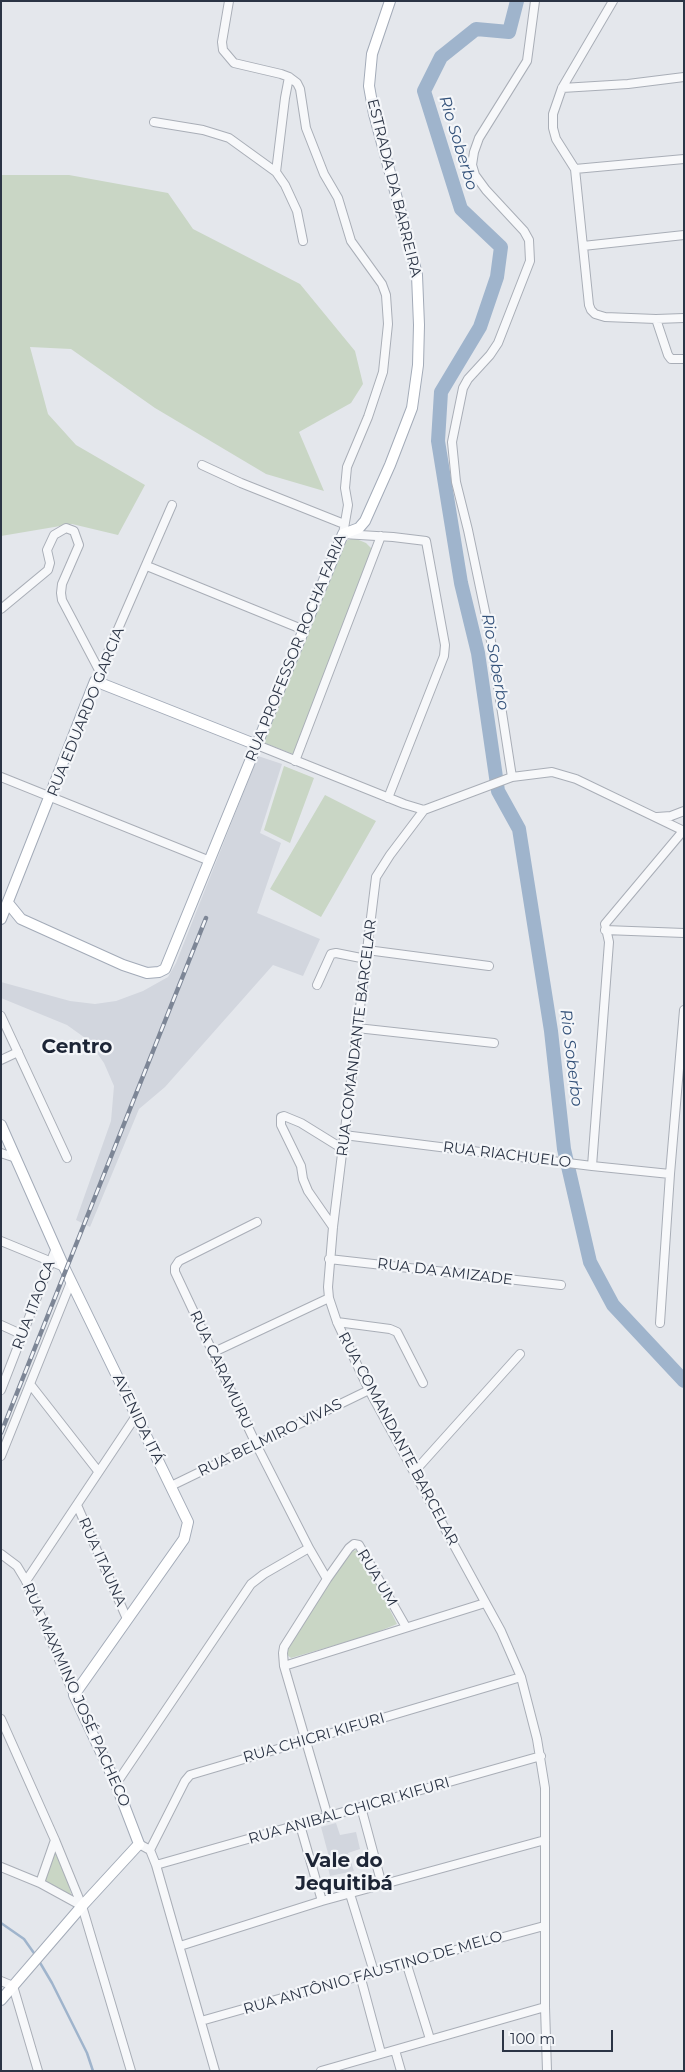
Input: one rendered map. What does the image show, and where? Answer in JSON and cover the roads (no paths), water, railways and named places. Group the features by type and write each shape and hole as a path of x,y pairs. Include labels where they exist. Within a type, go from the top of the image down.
{"main road":[{"name":"ESTRADA DA BARREIRA","path":"365,522 404,432 413,400 420,325 416,275 369,86 372,54 390,1"},
{"path":"344,529 359,528 365,522"},
{"name":"RUA PROFESSOR ROCHA FARIA","path":"21,919 138,971 153,974 165,969 344,529"},
{"path":"98,676 257,746"},
{"name":"RUA EDUARDO GARCIA","path":"1,919 98,676"},
{"path":"8,903 21,919"},
{"path":"1,919 21,919"},
{"name":"AVENIDA ITÁ","path":"1,1125 71,1282 187,1517 188,1530 184,1539 74,1696"},
{"name":"RUA MAXIMINO JOSÉ PACHECO","path":"74,1696 116,1784 139,1844"},
{"path":"1,2000 49,1943 139,1844"}],"street":[{"path":"229,1 222,42 223,50 227,56 234,63 289,77 284,98 276,172"},
{"path":"512,777 490,635 456,482 452,442 463,388 468,379 490,355 498,343 530,261 531,248 527,236 486,190 475,175 472,165 479,138 527,61 535,1"},
{"path":"614,1 562,88 556,102 553,128 556,139 576,169 588,296 591,310 595,314 604,317 684,318"},
{"name":"RUA PROFESSOR ROCHA FARIA","path":"289,77 297,83 300,89 306,128 324,174 338,198 351,241 382,284 388,305 388,343 383,372 368,417 347,467 345,477 348,505 344,529"},
{"path":"562,88 628,84 684,77"},
{"path":"154,122 203,130 229,138 276,172 285,185 297,211 303,241"},
{"path":"576,169 684,159"},
{"path":"583,246 684,236"},
{"path":"656,319 668,355 671,359 684,359"},
{"path":"202,465 344,529 370,536 426,541 445,645 444,656 388,798"},
{"name":"RUA EDUARDO GARCIA","path":"98,676 172,505"},
{"path":"365,522 370,536"},
{"path":"1,609 48,570 50,563 47,550 54,535 66,528 74,531 79,545 62,584 62,600 98,676"},
{"path":"295,761 381,536"},
{"path":"146,566 304,630"},
{"path":"257,746 388,798 424,810 512,777 552,772 564,774 656,816 683,831 613,912 605,924 609,942 592,1166"},
{"path":"1,777 210,861"},
{"name":"RUA COMANDANTE BARCELAR","path":"424,810 376,877 329,1258 327,1276 329,1298 337,1322 369,1390 500,1631 521,1677 541,1756 545,1788 544,1926 547,2071"},
{"path":"656,816 671,816 684,811"},
{"path":"671,816 671,825"},
{"path":"605,930 684,934"},
{"path":"368,950 489,966"},
{"path":"317,985 330,954 336,953 366,959"},
{"path":"660,1323 684,1010"},
{"path":"1,1016 67,1158"},
{"path":"357,1028 494,1043"},
{"path":"1,1060 18,1052"},
{"path":"333,1227 308,1191 303,1179 301,1166 282,1125 281,1117 284,1116 301,1123 343,1149"},
{"name":"RUA RIACHUELO","path":"344,1135 573,1164 670,1174"},
{"path":"1,1153 16,1158"},
{"name":"RUA CARAMURU","path":"256,1222 179,1261 175,1267 180,1283 256,1444 309,1548 328,1579"},
{"path":"1,1241 64,1267"},
{"name":"RUA ITAOCA","path":"1,1390 56,1248"},
{"name":"RUA DA AMIZADE","path":"329,1258 561,1285"},
{"path":"1,1456 71,1282"},
{"path":"214,1352 329,1298"},
{"path":"337,1322 390,1329 398,1332 423,1383"},
{"path":"1,1326 23,1335"},
{"path":"414,1472 520,1354"},
{"path":"30,1384 98,1471"},
{"name":"RUA BELMIRO VIVAS","path":"171,1486 369,1390"},
{"path":"26,1582 136,1416"},
{"name":"RUA ITAUNA","path":"77,1505 127,1618"},
{"name":"RUA UM","path":"328,1579 349,1548 354,1544 359,1545 406,1627"},
{"path":"116,1784 251,1584 264,1574 309,1548"},
{"name":"RUA MAXIMINO JOSÉ PACHECO","path":"1,1554 17,1566 26,1582 74,1696"},
{"path":"328,1579 284,1647 283,1653 284,1666 328,1817"},
{"path":"284,1666 485,1603"},
{"name":"RUA CHICRI KIFURI","path":"150,1850 187,1777 521,1677"},
{"path":"1,1719 56,1840 82,1906 131,2071"},
{"name":"RUA ANIBAL CHICRI KIFURI","path":"156,1865 300,1826 360,1807 541,1756"},
{"path":"360,1807 382,1885"},
{"path":"300,1826 322,1901"},
{"path":"40,1883 56,1840"},
{"path":"180,1946 322,1901 545,1840"},
{"path":"139,1844 150,1850 156,1865 214,2071"},
{"path":"1,1867 40,1883 82,1906"},
{"path":"350,1894 374,1972"},
{"name":"RUA ANTÔNIO FAUSTINO DE MELO","path":"201,2021 406,1962 544,1926"},
{"path":"406,1962 430,2039"},
{"path":"360,1975 381,2053"},
{"path":"1,1981 13,1986 38,2071"},
{"path":"321,2071 545,2007"},
{"path":"395,2050 401,2071"}],"waterway":[{"name":"Rio Soberbo","path":"517,1 509,32 476,29 441,57 424,91 461,209 501,247 497,277 480,327 441,392 438,441 461,583 478,653 498,791 519,829 551,1031 564,1149 590,1262 613,1305 684,1381"},
{"path":"1,1923 24,1939 36,1956"},
{"path":"39,1961 87,2053 93,2071"}],"railway":[{"path":"1,1433 206,918"}],"district":[{"name":"Centro","path":"77,1047"},
{"name":"Vale do Jequitibá","path":"344,1872"}]}
